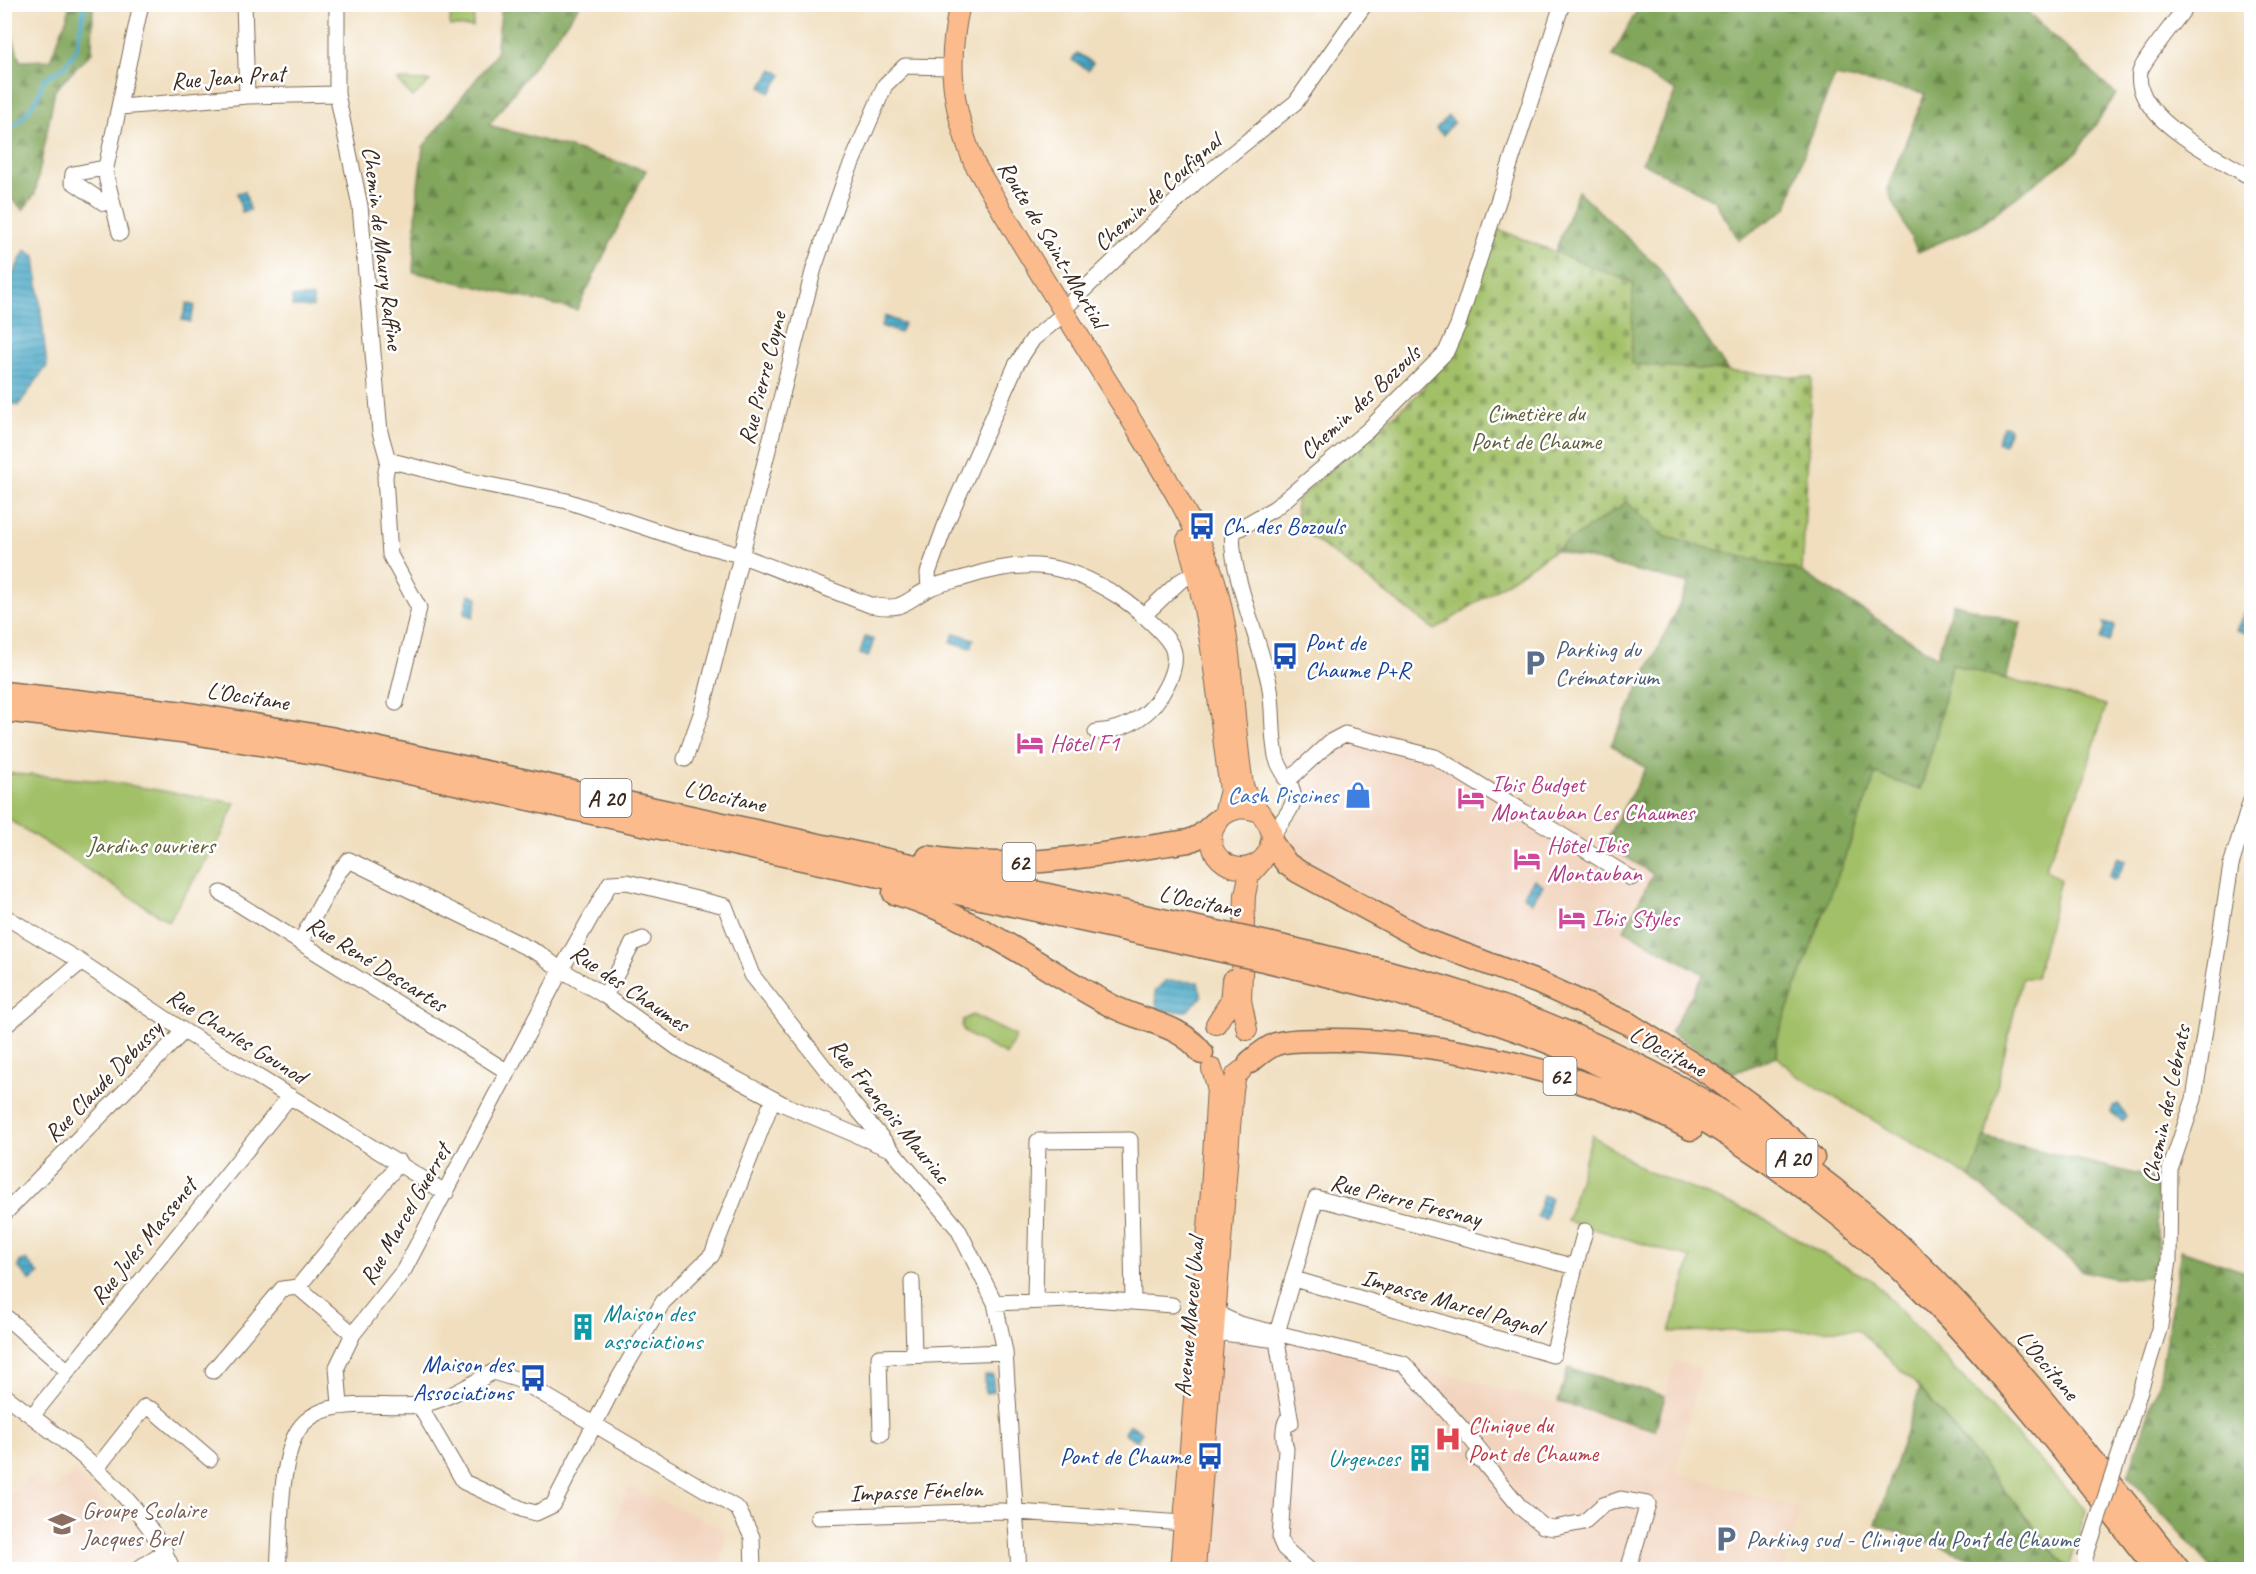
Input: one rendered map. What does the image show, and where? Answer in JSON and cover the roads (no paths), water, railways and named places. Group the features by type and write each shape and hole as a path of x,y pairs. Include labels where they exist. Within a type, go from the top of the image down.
{"highway":[{"name":"L'Occitane","path":"4,693 184,713 318,736 813,852 1270,953 1463,993 1587,1040 1698,1098 1763,1138 1823,1180 1892,1238 1932,1277 2024,1377 2179,1569"},
{"name":"L'Occitane","path":"4,710 181,731 327,755 813,852"},
{"name":"62","path":"813,852 874,847 935,858 1026,862 1189,841 1200,836 1221,817"},
{"path":"1268,847 1299,872 1423,939 1585,1002 1670,1047 1754,1107 1850,1190 1892,1238"},
{"path":"813,852 855,881 920,900 967,920 1112,1006 1184,1034 1207,1061"},
{"name":"L'Occitane","path":"1270,953 1483,1018 1611,1070 1676,1104 1750,1149 1843,1219 1920,1288 1993,1367 2157,1569"},
{"name":"62","path":"1245,1066 1266,1049 1278,1044 1337,1040 1377,1041 1524,1066 1618,1095 1674,1120 1843,1219"}],"main road":[{"name":"Route de Saint-Martial","path":"960,4 953,34 951,67 959,126 974,164 1194,528 1215,580 1228,655 1243,788 1258,812"},
{"name":"Route de Saint-Martial","path":"1172,491 1203,599 1230,789 1221,817"},
{"path":"1196,572 1208,582 1228,655"},
{"path":"1240,808 1258,812 1270,828 1268,847 1249,876 1245,895 1241,1000 1247,1030 1254,1046 1245,1066 1226,1074 1207,1061 1204,1036 1216,1024 1230,1002 1232,991 1234,889 1225,862 1214,848 1213,829 1221,817 1240,808"},
{"path":"1225,862 1243,868 1268,847"},
{"path":"1216,1024 1233,1022 1247,1030"},
{"name":"Avenue Marcel Unal","path":"1180,1569 1211,1191 1217,1086 1207,1061"},
{"name":"Avenue Marcel Unal","path":"1192,1569 1217,1333 1216,1305 1233,1090 1236,1075 1245,1066"}],"street":[{"path":"120,233 105,172 121,107 141,4"},
{"path":"244,4 247,96"},
{"name":"Chemin de Maury Raffine","path":"337,4 338,94 360,206 380,432 388,460 385,477 390,555 419,608 396,703"},
{"name":"Chemin de Coufignal","path":"929,589 928,573 945,526 1016,365 1032,339 1064,311 1194,184 1296,102 1365,4"},
{"name":"Chemin des Bozouls","path":"1293,802 1291,786 1278,767 1275,754 1270,690 1236,568 1233,532 1275,508 1368,430 1446,352 1462,314 1562,4"},
{"path":"2188,4 2140,70 2140,88 2150,106 2180,135 2252,178"},
{"name":"Rue Pierre Coyne","path":"685,759 702,711 814,268 845,179 885,85 905,66 951,67"},
{"name":"Rue Jean Prat","path":"121,107 247,96 338,94"},
{"path":"105,172 99,169 73,174 72,181 104,203 111,198"},
{"path":"388,460 465,480 567,501 680,539 740,555 870,604 893,609 912,601 929,589 992,569 1022,565 1052,566 1086,579 1120,597 1143,616 1171,645 1176,661 1172,677 1144,716 1112,731 1096,732"},
{"path":"1143,616 1171,593 1179,582 1196,572"},
{"path":"1171,593 1191,589 1203,599"},
{"path":"1285,778 1293,776 1330,742 1345,734 1435,757 1631,878"},
{"name":"Chemin des Lebrats","path":"2083,1564 2160,1326 2169,1260 2170,1170 2194,1099 2231,866 2252,797"},
{"path":"1258,812 1282,810 1293,802"},
{"path":"1268,847 1293,802"},
{"name":"Rue des Chaumes","path":"300,942 338,873 349,860 540,954 561,970 605,996 678,1048 773,1099 889,1149"},
{"name":"Rue François Mauriac","path":"561,970 610,883 627,882 725,906 752,975 889,1149 958,1229 995,1303 1005,1352 1019,1569"},
{"name":"Rue René Descartes","path":"221,893 508,1072"},
{"name":"Rue Charles Gounod","path":"4,916 81,962 184,1031 400,1162 446,1193"},
{"path":"605,996 633,943 643,939"},
{"path":"4,1027 81,962"},
{"name":"Rue Marcel Guerret","path":"340,1405 337,1366 353,1334 404,1270 561,970"},
{"name":"Rue Claude Debussy","path":"4,1214 184,1031"},
{"name":"Rue Jules Massenet","path":"32,1416 290,1096"},
{"path":"419,1405 464,1482 524,1510 536,1513 548,1508 556,1500 595,1424 663,1302 712,1255 773,1099"},
{"path":"1035,1300 1038,1141 1130,1140 1133,1302"},
{"path":"213,1371 282,1289 298,1287 400,1162"},
{"path":"1211,1191 1205,1316 1208,1324 1217,1333 1282,1340 1308,1339 1404,1365 1466,1432 1483,1454 1483,1462 1521,1508 1543,1526 1554,1528 1584,1522 1603,1505 1621,1499 1647,1504 1628,1569"},
{"name":"Rue Pierre Fresnay","path":"1282,1340 1294,1280 1316,1198 1575,1268"},
{"path":"1575,1268 1585,1231"},
{"name":"Impasse Marcel Pagnol","path":"1294,1280 1552,1354 1575,1268"},
{"path":"912,1281 914,1355"},
{"path":"298,1287 353,1334"},
{"path":"995,1303 1035,1300 1172,1305"},
{"path":"1216,1305 1222,1316 1230,1321 1282,1340"},
{"path":"7,1318 67,1370"},
{"path":"1282,1340 1289,1417 1286,1420 1280,1539 1284,1548 1309,1569"},
{"path":"881,1434 879,1357 1005,1352"},
{"path":"279,1569 284,1473 292,1441 315,1415 340,1405 419,1405 452,1394 493,1372 519,1380 738,1509 752,1537 753,1569"},
{"path":"4,1395 96,1469 136,1508 165,1551 172,1569"},
{"path":"96,1469 145,1407 153,1410 210,1459"},
{"name":"Impasse Fénelon","path":"818,1517 1016,1512 1184,1523"},
{"path":"1184,1523 1191,1527 1192,1569"},
{"path":"136,1569 165,1551"}],"water":[{"path":"1077,53 1093,63 1088,70 1072,60"},
{"path":"773,69 782,75 770,93 761,87"},
{"path":"1448,116 1454,122 1443,135 1436,129"},
{"path":"245,191 250,210 242,212 237,193"},
{"path":"25,250 35,256 47,366 18,406 5,402 5,290"},
{"path":"292,297 313,297 313,307 292,307"},
{"path":"187,303 195,306 190,322 182,320"},
{"path":"885,316 904,324 900,333 881,326"},
{"path":"2003,426 2008,426 2010,429 2004,445 1997,442"},
{"path":"469,594 478,597 473,617 464,614"},
{"path":"2244,613 2251,615 2246,633 2236,630"},
{"path":"2103,623 2115,625 2109,642 2101,639 2105,627"},
{"path":"954,633 974,639 971,648 951,642"},
{"path":"865,637 874,640 868,657 860,654"},
{"path":"2118,857 2125,861 2117,878 2113,880 2109,875"},
{"path":"1534,879 1543,885 1532,902 1523,896"},
{"path":"1165,981 1198,982 1202,997 1187,1011 1169,1012 1157,1009 1155,991"},
{"path":"2119,1105 2126,1116 2122,1121 2111,1112 2113,1107"},
{"path":"1543,1195 1551,1198 1545,1219 1537,1217"},
{"path":"26,1260 39,1274 31,1281 18,1267 20,1261"},
{"path":"985,1375 993,1375 994,1392 985,1393"},
{"path":"1129,1424 1142,1432 1137,1441 1124,1433"}],"waterway":[{"path":"4,134 21,120 37,98 44,79 64,67 76,50 85,4"}],"place":[{"name":"Ch. des Bozouls","path":"1202,526"},
{"name":"Pont de Chaume P+R","path":"1285,656"},
{"name":"Parking du Crématorium","path":"1535,663"},
{"name":"Hôtel F1","path":"1030,743"},
{"name":"Cash Piscines","path":"1358,795"},
{"name":"Ibis Budget Montauban Les Chaumes","path":"1471,798"},
{"name":"Hôtel Ibis Montauban","path":"1527,859"},
{"name":"Ibis Styles","path":"1572,918"},
{"name":"Maison des associations","path":"583,1327"},
{"name":"Maison des Associations","path":"533,1378"},
{"name":"Clinique du Pont de Chaume","path":"1448,1439"},
{"name":"Pont de Chaume","path":"1210,1456"},
{"name":"Urgences","path":"1420,1458"},
{"name":"Groupe Scolaire Jacques Brel","path":"62,1524"},
{"name":"Parking sud - Clinique du Pont de Chaume","path":"1726,1539"}],"park label":[{"name":"Cimetière du Pont de Chaume","path":"1536,427"},
{"name":"Jardins ouvriers","path":"151,845"}]}
